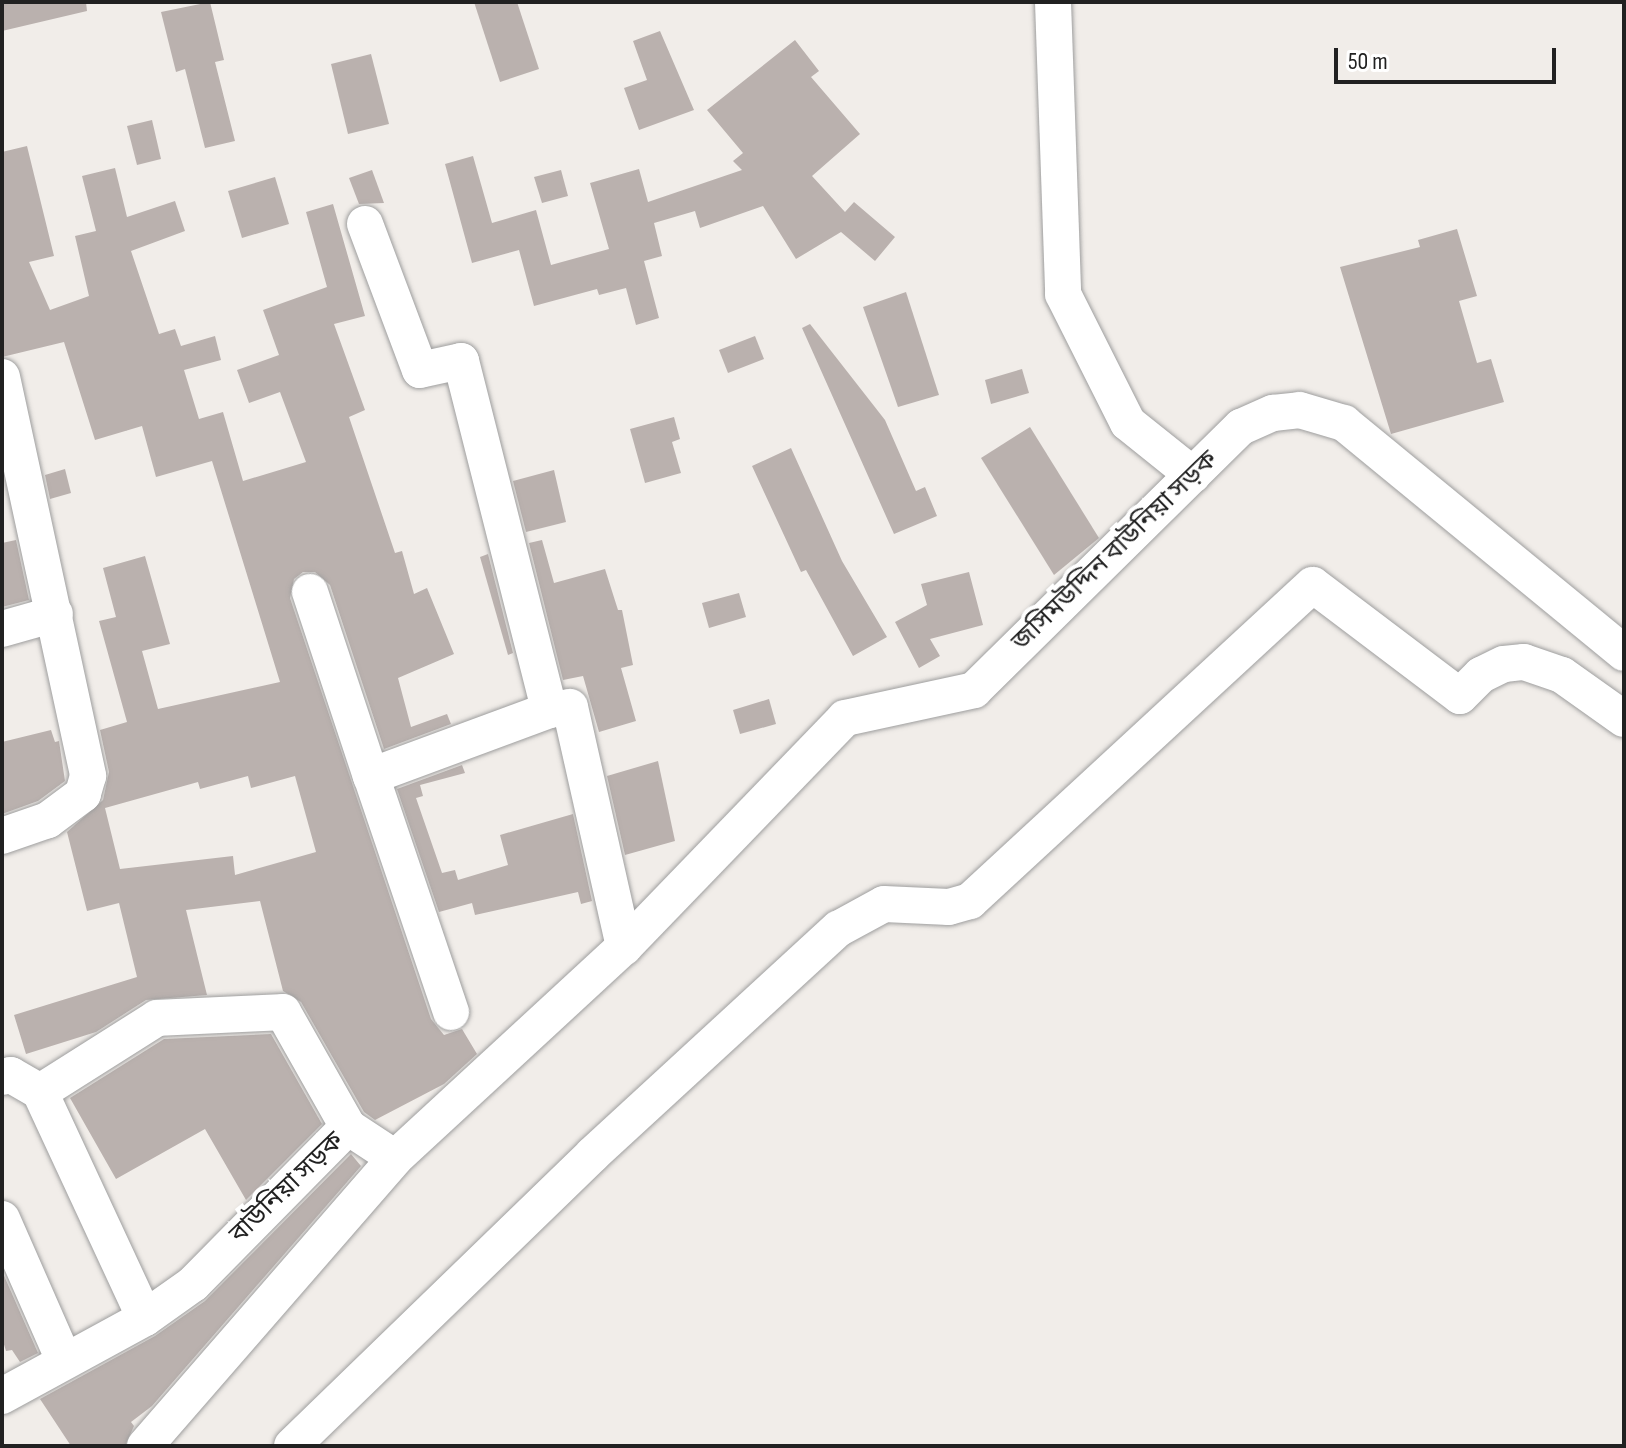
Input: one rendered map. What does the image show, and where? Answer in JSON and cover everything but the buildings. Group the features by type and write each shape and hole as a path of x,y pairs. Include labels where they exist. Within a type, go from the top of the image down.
{"street":[{"path":"1053,2 1063,294 1128,423 1193,475"},
{"path":"365,224 420,370 461,361 549,710"},
{"path":"2,379 55,614 86,787 48,820 2,836"},
{"name":"জসিমউদ্দিন বাউনিয়া সড়ক","path":"624,947 845,718 974,690 1241,427 1273,413 1320,412 1344,423 1624,653"},
{"path":"292,1446 593,1154 838,929 884,904 949,907 970,901 1313,585 1460,696 1481,675 1504,664 1524,662 1573,681 1624,719"},
{"path":"310,592 451,1012"},
{"path":"2,629 55,614"},
{"path":"145,1446 395,1158 624,947 570,707 549,710 371,776"},
{"path":"40,1092 157,1018 283,1012 348,1127"},
{"path":"2,1077 11,1075 40,1092 145,1318"},
{"name":"বাউনিয়া সড়ক","path":"2,1396 145,1318 193,1284 348,1127 395,1158"},
{"path":"2,1219 64,1360"}]}
